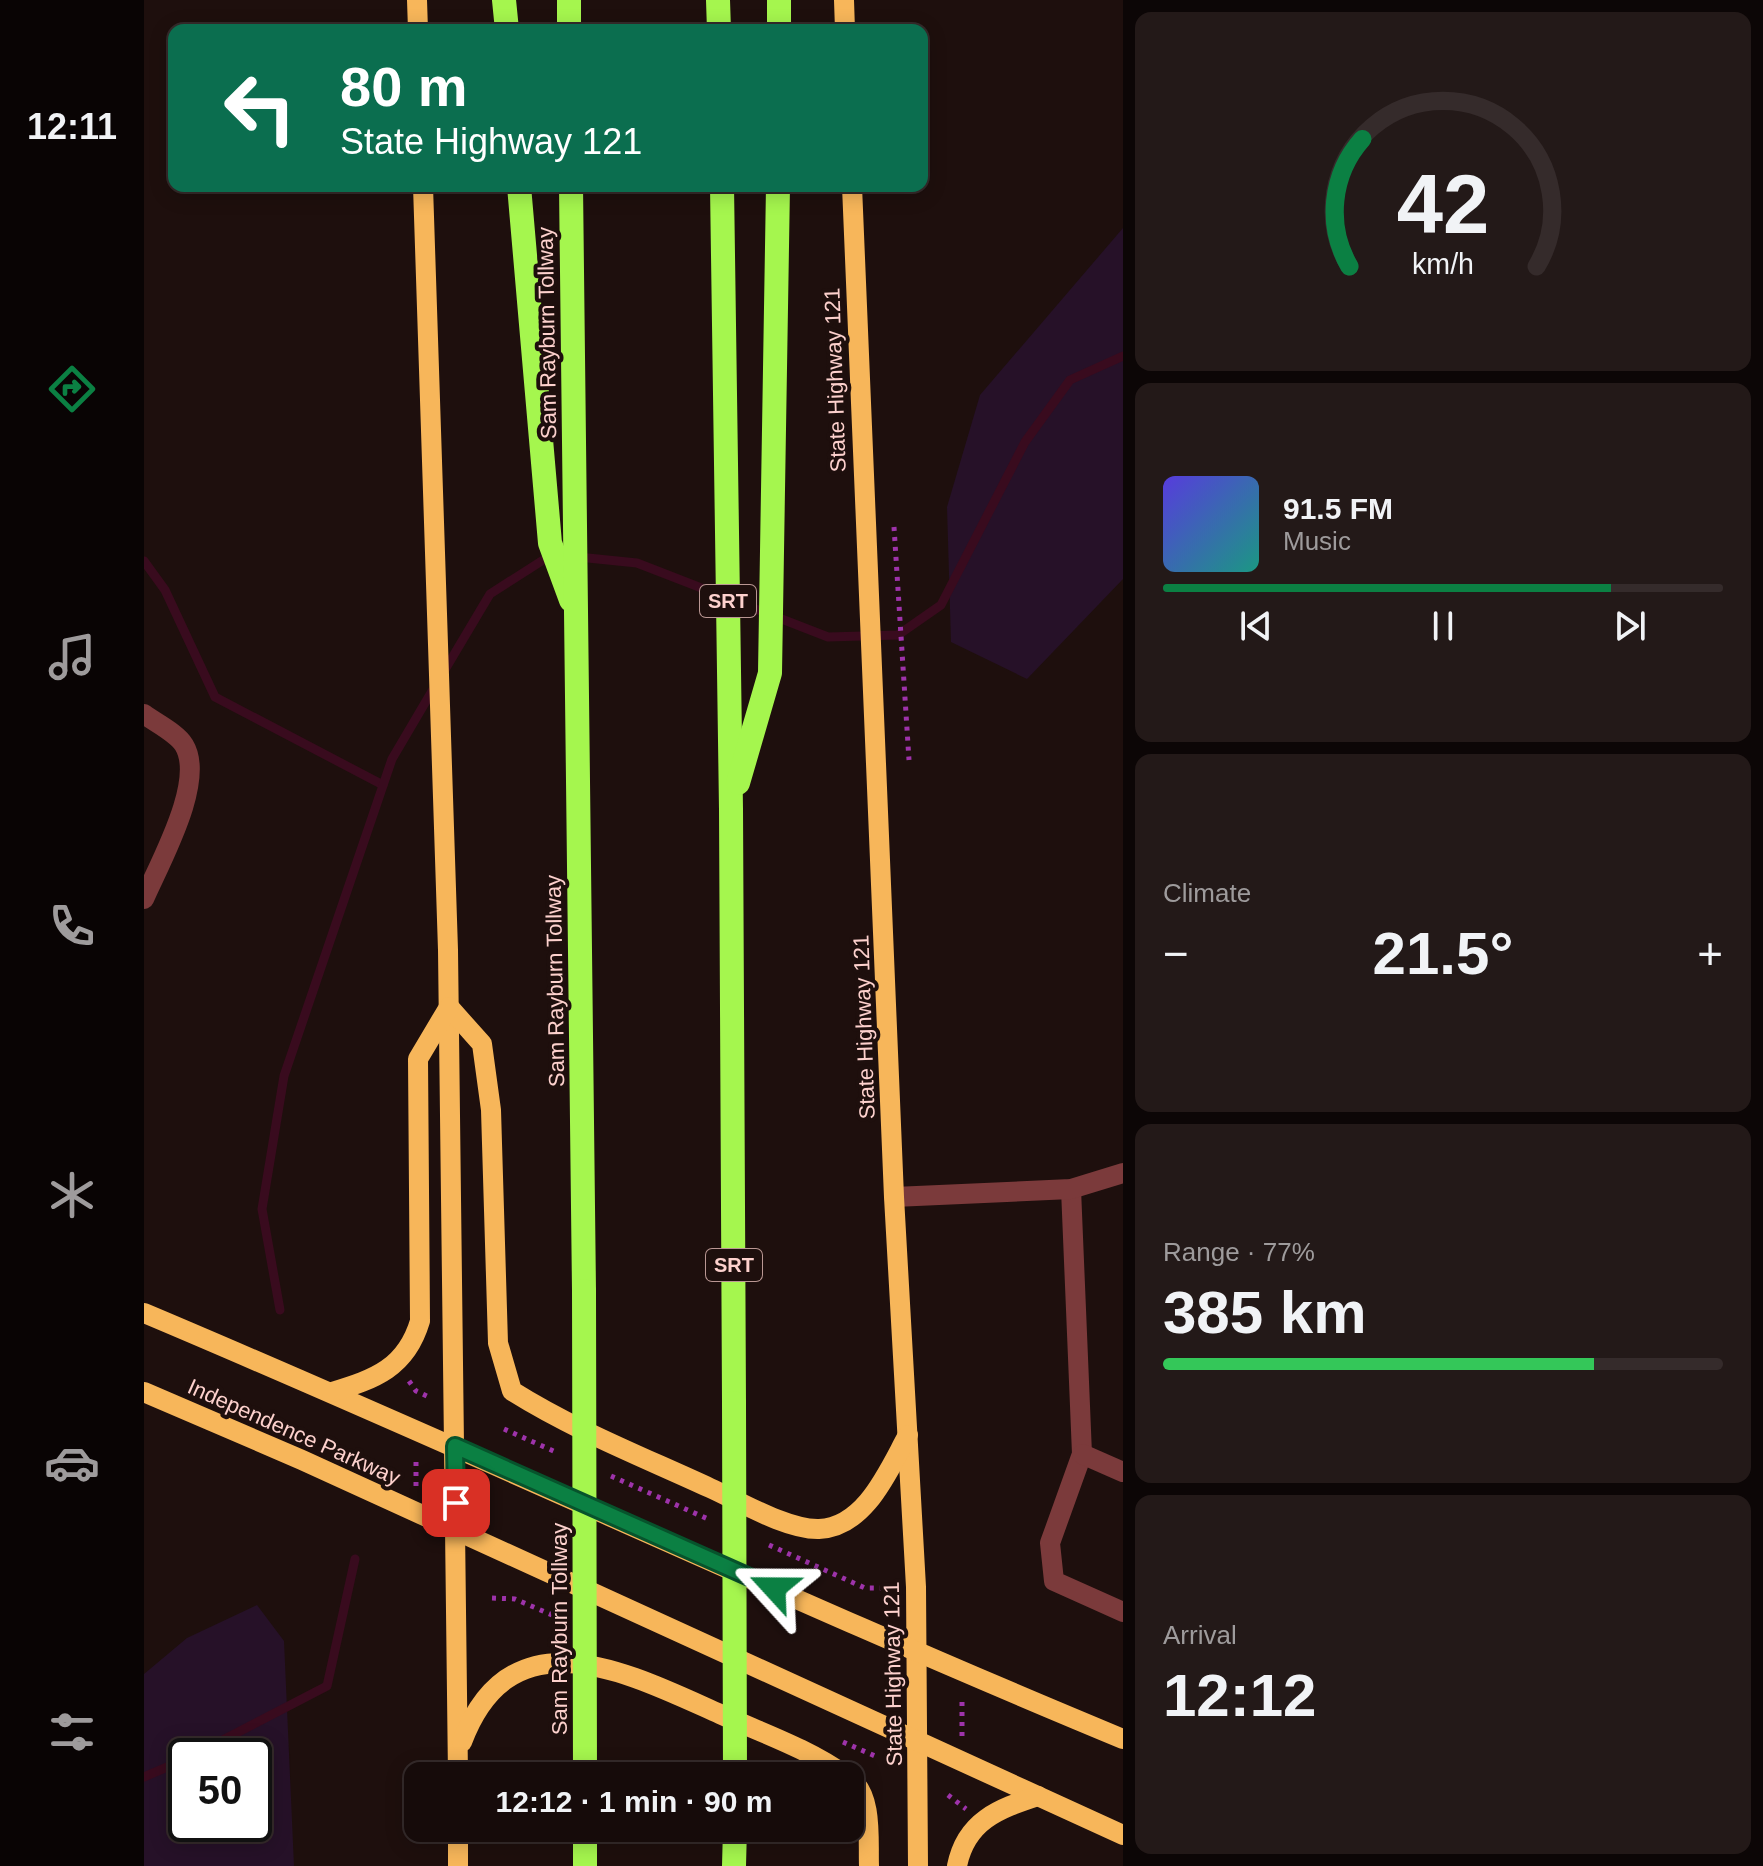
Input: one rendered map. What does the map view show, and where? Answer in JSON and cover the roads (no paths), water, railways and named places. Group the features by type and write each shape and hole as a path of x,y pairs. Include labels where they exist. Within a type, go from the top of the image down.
{"highway":[{"path":"504,0 506,24"},
{"path":"569,0 569,24"},
{"path":"718,0 719,24"},
{"path":"779,0 779,24"},
{"path":"519,192 550,543 578,621"},
{"name":"Sam Rayburn Tollway","path":"571,192 584,1291 585,1762"},
{"name":"SRT","path":"722,192 731,809 735,1762"},
{"path":"731,809 770,673 778,192"},
{"path":"585,1842 585,1866"},
{"path":"734,1866 735,1842"}],"main road":[{"path":"417,0 418,24"},
{"path":"844,0 845,24"},
{"path":"423,192 448,950 458,1762"},
{"name":"State Highway 121","path":"852,192 894,1197 909,1433 917,1652 918,1866"},
{"path":"332,1392 373,1379 392,1369 414,1339 420,1321 418,1059 449,1007"},
{"path":"449,1007 482,1044 491,1110 498,1343 512,1391 550,1415 776,1518 819,1529 850,1518 876,1493 909,1433"},
{"path":"144,1313 332,1392 917,1652 1123,1739"},
{"name":"Independence Parkway","path":"144,1392 1123,1835"},
{"path":"458,1752 469,1721 497,1684 535,1664 564,1662 601,1666 639,1677 824,1762"},
{"path":"957,1866 963,1843 979,1822 1002,1807 1038,1796"},
{"path":"864,1802 869,1866"},
{"path":"458,1842 458,1866"}],"lane":[{"path":"144,714 183,742 192,764 176,825 144,899"},
{"path":"894,1197 1071,1189 1123,1173"},
{"path":"1071,1189 1082,1454 1050,1543 1054,1581 1123,1612"},
{"path":"1082,1454 1123,1472"}],"waterway":[{"path":"578,557 637,563 828,637 898,635 941,605 1025,442 1070,380 1123,356"},
{"path":"443,673 490,594 551,555"},
{"path":"144,561 165,590 215,697 383,785"},
{"path":"280,1310 262,1209 284,1076 392,759 435,686"},
{"path":"227,1738 327,1686 355,1559"},
{"path":"144,1777 168,1767"}]}
